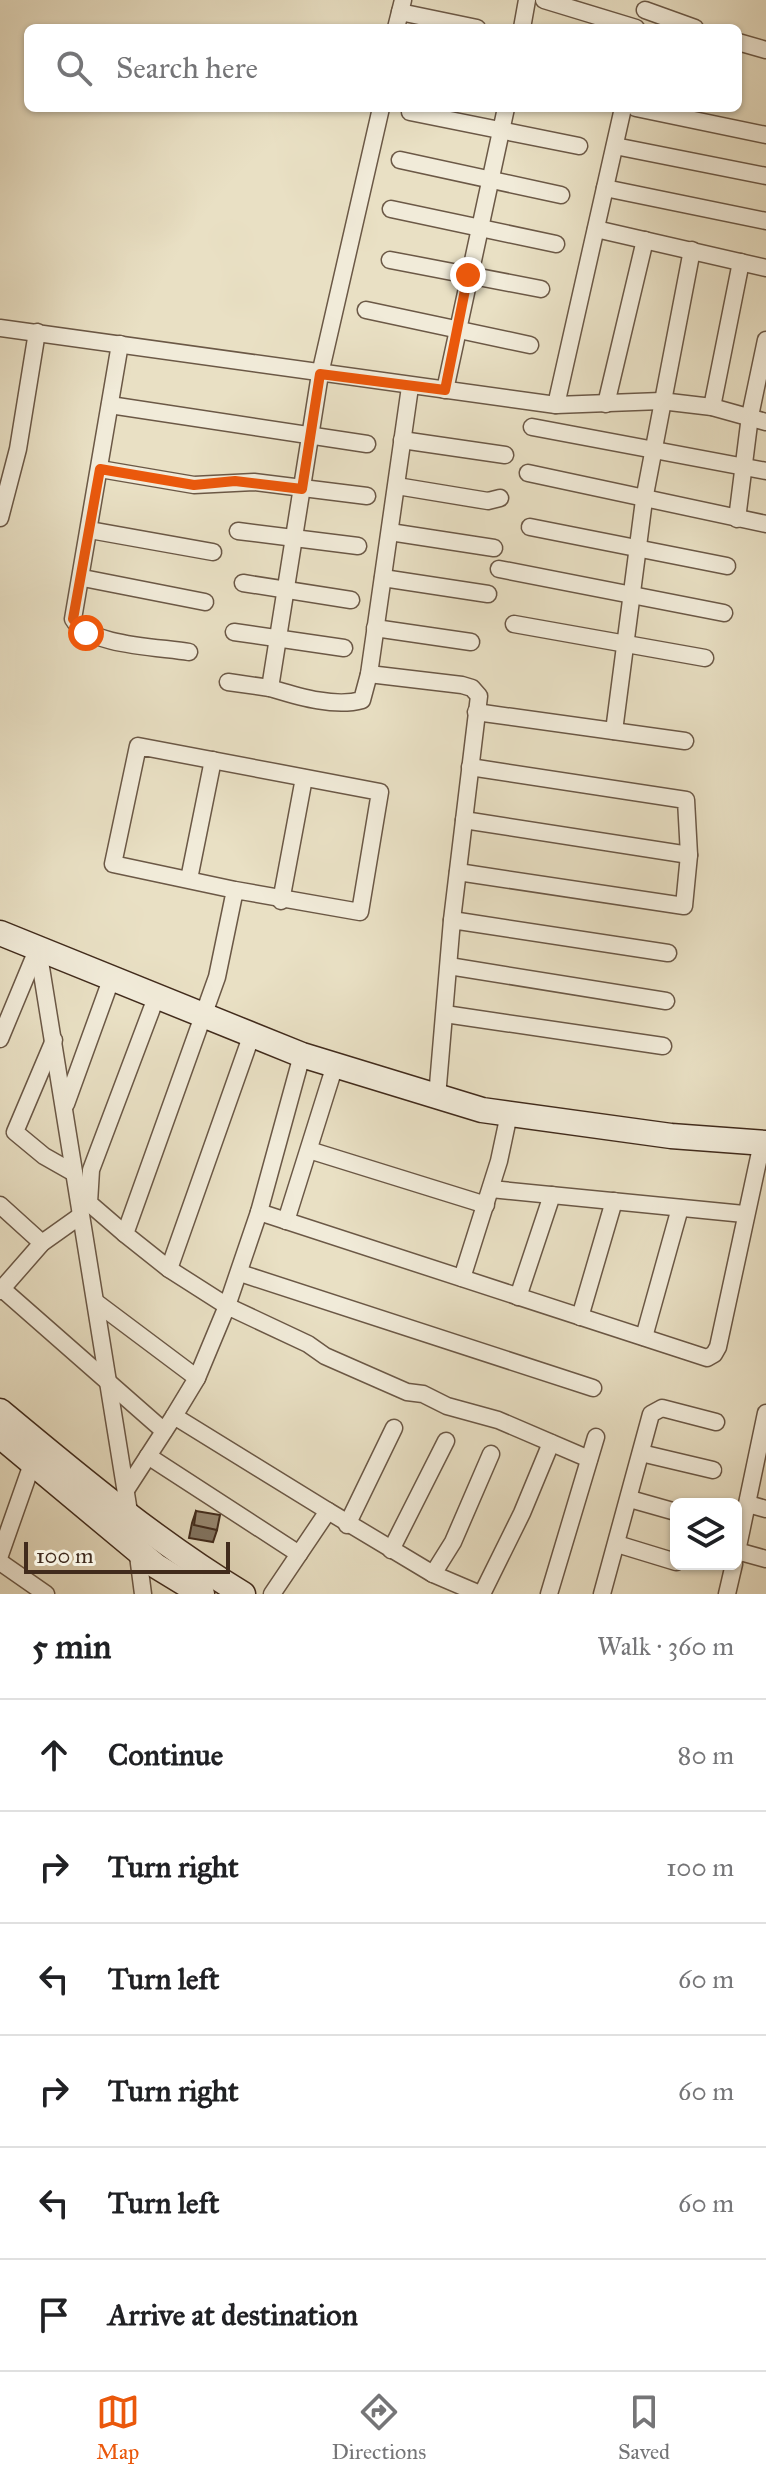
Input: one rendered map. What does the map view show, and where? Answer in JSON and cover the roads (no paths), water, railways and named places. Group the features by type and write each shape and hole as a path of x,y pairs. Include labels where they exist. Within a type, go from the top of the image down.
{"street":[{"path":"523,24 527,0"},
{"path":"544,0 625,24"},
{"path":"644,5 686,24"},
{"path":"400,13 456,24"},
{"path":"742,43 766,50"},
{"path":"270,688 320,374 337,312 380,112"},
{"path":"410,112 579,146"},
{"path":"445,390 505,112"},
{"path":"556,405 622,112"},
{"path":"655,112 766,135"},
{"path":"615,146 766,176"},
{"path":"400,160 561,195"},
{"path":"605,188 766,221"},
{"path":"391,209 556,244"},
{"path":"596,229 766,268"},
{"path":"606,404 645,240"},
{"path":"614,731 652,450 692,250"},
{"path":"390,260 541,289"},
{"path":"712,407 741,262"},
{"path":"366,310 530,345"},
{"path":"0,328 556,405 661,401 712,407 758,419"},
{"path":"0,518 18,449 37,332"},
{"path":"737,519 758,419 766,340"},
{"path":"120,344 83,578 73,619 86,633 189,652"},
{"path":"228,682 270,688 295,696 351,703 362,700 369,674 410,387"},
{"path":"110,405 367,444"},
{"path":"532,427 766,471"},
{"path":"402,440 505,455"},
{"path":"100,469 194,485 235,481 367,496"},
{"path":"528,473 766,524"},
{"path":"397,486 488,501 500,498"},
{"path":"530,527 638,551 727,566"},
{"path":"90,530 213,552"},
{"path":"238,531 358,546"},
{"path":"390,532 494,548"},
{"path":"499,569 724,613"},
{"path":"83,578 205,602"},
{"path":"383,578 488,594"},
{"path":"243,583 351,600"},
{"path":"514,624 705,658"},
{"path":"375,628 471,642"},
{"path":"234,632 344,648"},
{"path":"369,674 429,679 472,688 479,696 452,920 437,1097"},
{"path":"476,712 685,741"},
{"path":"138,746 213,760 380,792 360,912 281,901 113,864 138,746"},
{"path":"189,879 213,760"},
{"path":"458,872 684,906 689,855 689,804 683,798 470,767"},
{"path":"281,901 304,778"},
{"path":"464,820 689,855"},
{"path":"125,1234 217,977 235,890"},
{"path":"452,920 668,953"},
{"path":"0,933 302,1055 482,1110 671,1136 764,1143 744,1214 714,1354 707,1358 259,1212"},
{"path":"38,949 143,1594"},
{"path":"0,1039 38,949"},
{"path":"449,966 666,1001"},
{"path":"64,1107 112,977"},
{"path":"157,995 91,1170 89,1203 169,1269 227,1306 407,1392 423,1394 447,1406 498,1420 589,1459"},
{"path":"445,1014 663,1046"},
{"path":"169,1269 252,1034"},
{"path":"15,1132 54,1039"},
{"path":"126,1490 197,1378 227,1306 259,1212 302,1055"},
{"path":"286,1221 335,1065"},
{"path":"462,1278 488,1197 509,1114"},
{"path":"0,1121 51,1161 74,1173"},
{"path":"309,1150 488,1197 552,1195 744,1214"},
{"path":"518,1297 552,1195"},
{"path":"580,1317 614,1201"},
{"path":"0,1205 42,1243"},
{"path":"644,1337 680,1208"},
{"path":"80,1216 42,1243 1,1289 164,1431"},
{"path":"240,1273 593,1388"},
{"path":"97,1303 197,1378"},
{"path":"606,1593 651,1414 662,1408 716,1422"},
{"path":"0,1411 204,1571 243,1594"},
{"path":"742,1530 764,1442 766,1413"},
{"path":"174,1416 347,1525 433,1574 481,1594 551,1443"},
{"path":"347,1525 394,1428"},
{"path":"0,1436 137,1551 202,1594"},
{"path":"549,1594 596,1437"},
{"path":"391,1550 446,1441"},
{"path":"641,1453 713,1470"},
{"path":"433,1574 453,1542 491,1454"},
{"path":"148,1456 299,1554"},
{"path":"0,1555 32,1464"},
{"path":"630,1499 670,1510"},
{"path":"748,1504 766,1509"},
{"path":"272,1594 328,1511"},
{"path":"617,1544 670,1561"},
{"path":"742,1557 766,1559"},
{"path":"0,1562 46,1594"},
{"path":"727,1594 733,1570"}]}
